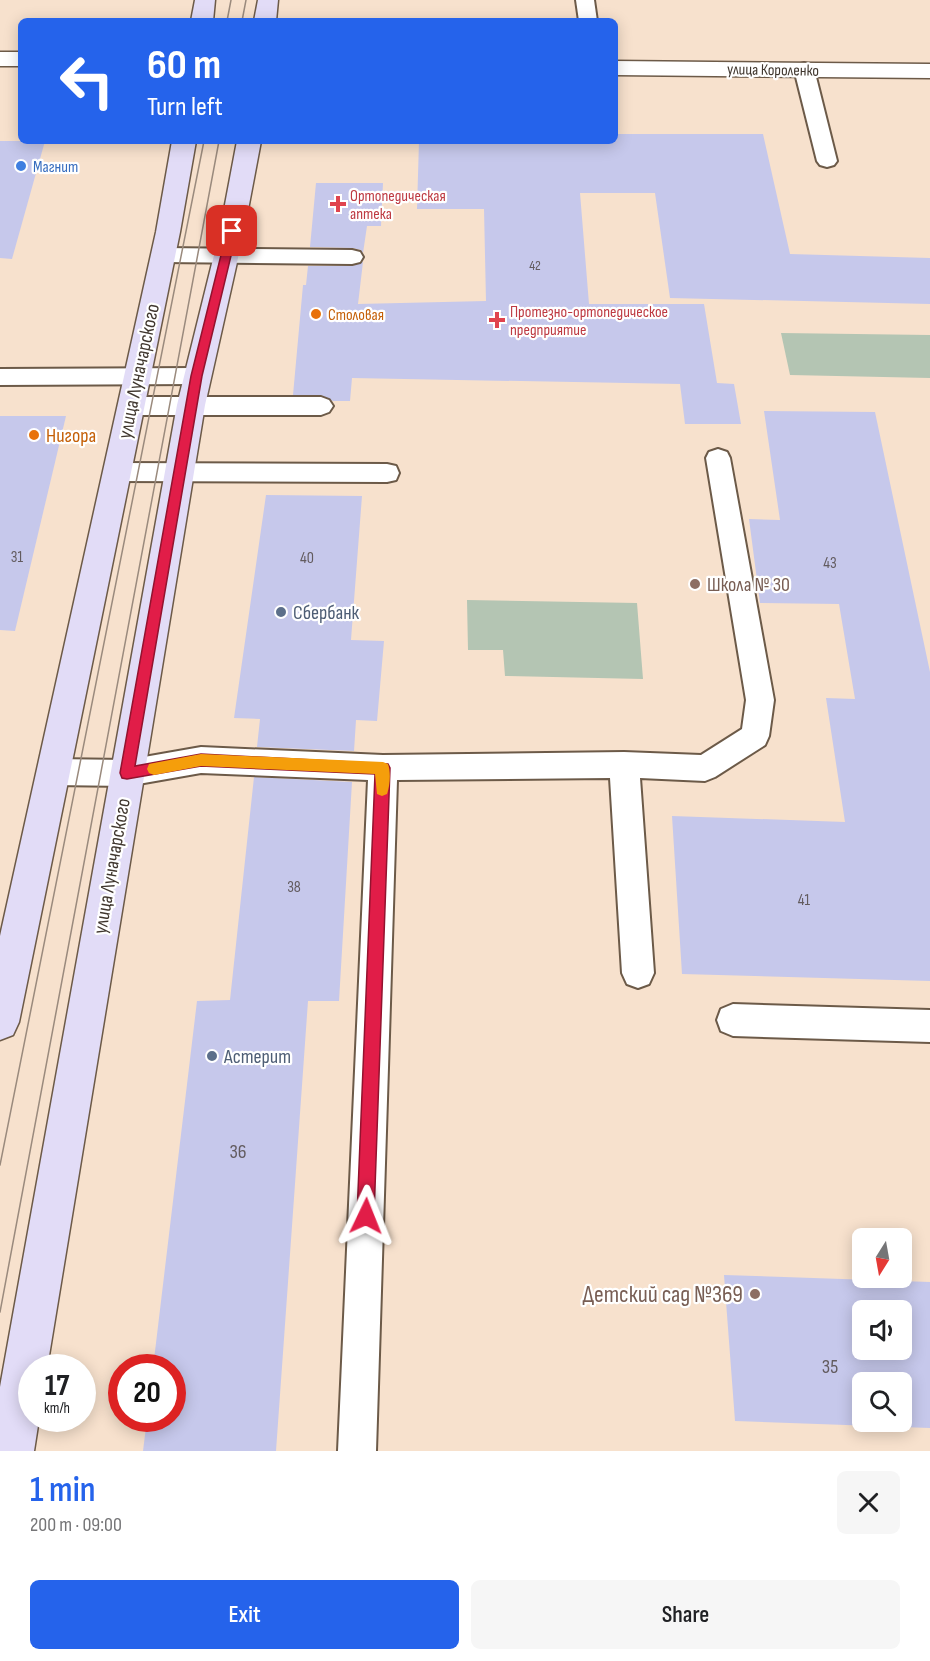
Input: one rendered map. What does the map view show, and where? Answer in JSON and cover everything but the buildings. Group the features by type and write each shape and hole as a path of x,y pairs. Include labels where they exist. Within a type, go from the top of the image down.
{"street":[{"path":"202,18 205,0"},
{"path":"265,18 268,0"},
{"path":"0,59 18,59"},
{"name":"улица Короленко","path":"618,68 930,71"},
{"name":"улица Луначарского","path":"0,1022 163,255 183,144"},
{"name":"улица Луначарского","path":"11,1451 179,471 194,390 232,231 248,144"}],"lane":[{"path":"585,0 588,18"},
{"path":"804,69 827,161"},
{"path":"163,255 352,257"},
{"path":"0,378 134,392 194,390 321,406"},
{"path":"53,772 127,773 201,760 383,768 624,765 705,768 755,736 760,700 718,458"},
{"path":"116,472 387,473"},
{"path":"624,765 638,973"},
{"path":"357,1451 383,768"},
{"path":"733,1020 930,1026"}],"green space":[{"path":"781,333 930,335 930,378 790,375"},
{"path":"467,600 637,603 643,679 505,676 503,650 468,650"}],"tram line":[{"path":"228,18 231,0"},
{"path":"243,18 246,0"},
{"path":"0,1165 203,144"},
{"path":"0,1312 218,144"}],"slow traffic":[{"path":"154,769 201,760 383,768 382,790"}],"place":[{"name":"Магнит","path":"21,166"},
{"name":"Ортопедическая аптека","path":"338,204"},
{"name":"Столовая","path":"316,314"},
{"name":"Протезно-ортопедическое предприятие","path":"497,320"},
{"name":"Нигора","path":"34,435"},
{"name":"Школа № 30","path":"695,584"},
{"name":"Сбербанк","path":"281,612"},
{"name":"Астерит","path":"212,1056"},
{"name":"Детский сад №369","path":"755,1294"}],"route":[{"path":"232,231 197,376 127,773 201,760 383,768 366,1216"}]}
